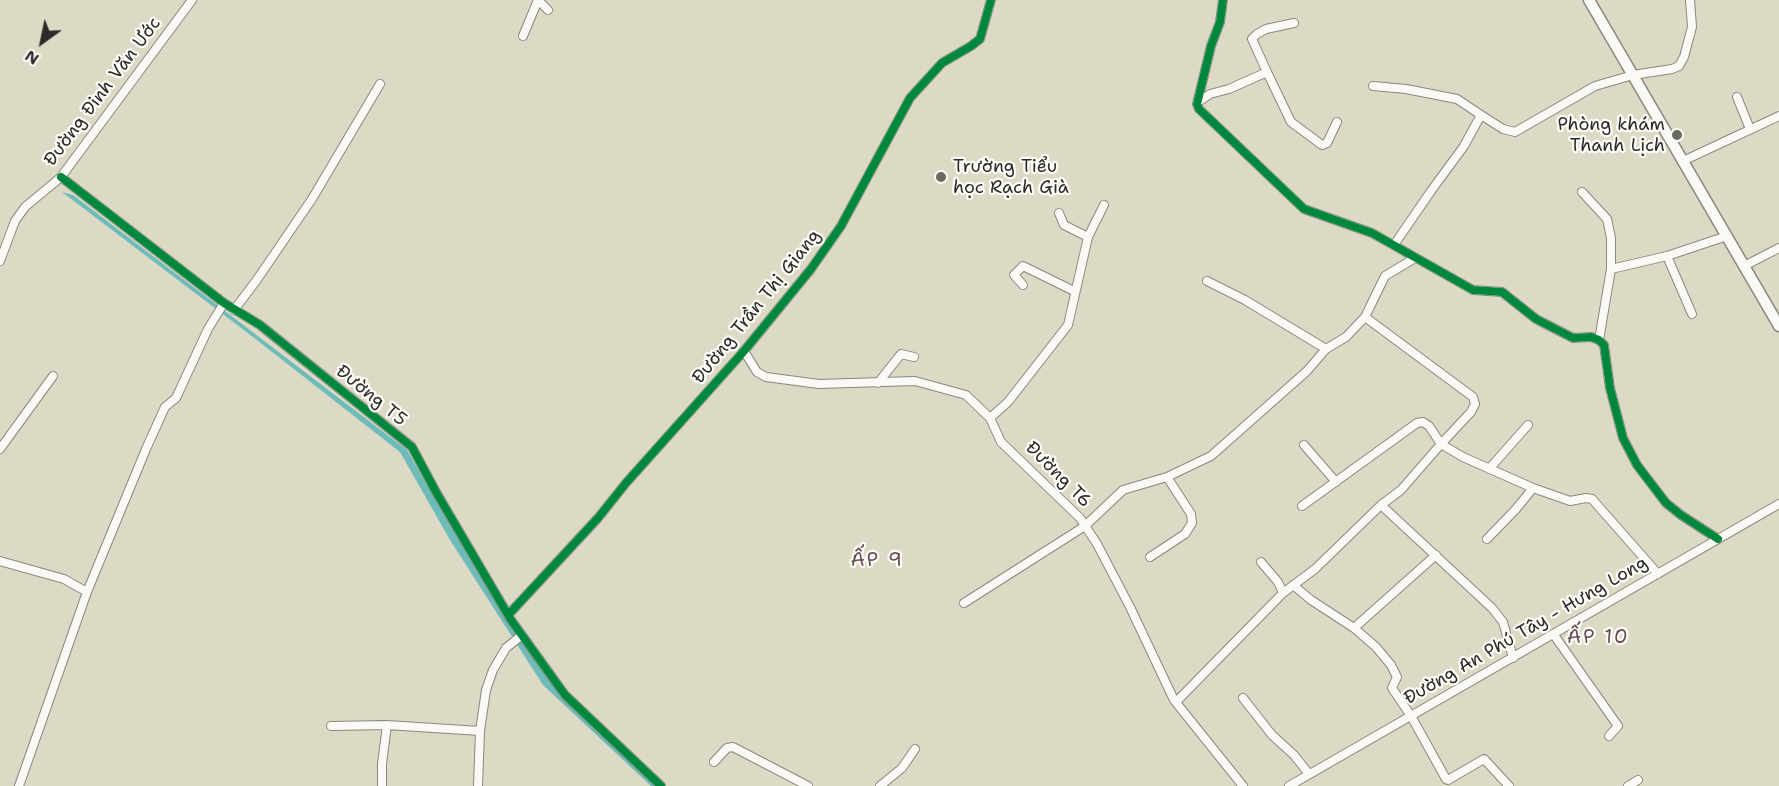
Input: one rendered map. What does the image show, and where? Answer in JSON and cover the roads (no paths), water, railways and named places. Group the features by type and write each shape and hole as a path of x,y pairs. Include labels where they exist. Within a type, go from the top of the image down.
{"main road":[{"path":"1589,0 1779,326"}],"street":[{"name":"Đường Đinh Văn Ước","path":"0,261 15,221 25,207 61,177 192,0"},
{"path":"523,36 538,0 548,10"},
{"name":"Đường Trần Thị Giang","path":"509,614 598,518 626,483 744,351 810,269 841,226 910,98 942,63 980,39 991,0"},
{"path":"1223,0 1220,22 1211,46 1197,104 1199,109 1304,209 1372,233 1473,290 1502,292 1536,319 1573,338 1591,337 1599,340 1604,345 1610,388 1623,438 1637,465 1666,503 1718,539"},
{"path":"1373,86 1406,89 1457,99 1503,129 1517,132 1585,90 1633,75 1679,66 1692,27 1690,0"},
{"path":"1294,23 1266,29 1252,39 1291,122 1322,146 1327,143 1337,122"},
{"path":"1197,104 1210,94 1229,89 1267,72"},
{"path":"234,310 312,199 380,84"},
{"path":"1737,97 1750,129"},
{"path":"1394,245 1464,146 1481,116"},
{"path":"1683,161 1779,116"},
{"name":"Đường T5","path":"61,177 223,305 260,326 412,447 436,492 509,614 518,637 565,695 661,786"},
{"path":"1582,192 1608,219 1611,238 1611,269 1599,340"},
{"path":"990,418 1008,402 1068,325 1088,237 1104,205"},
{"path":"1059,213 1064,225 1088,237"},
{"path":"1611,269 1667,256 1727,236"},
{"path":"1744,266 1779,248"},
{"path":"1667,256 1692,314"},
{"path":"964,603 1084,526 1124,490 1167,477 1211,456 1307,371 1326,349 1346,337 1365,317 1385,276 1415,258"},
{"path":"1023,285 1014,275 1023,266 1074,291"},
{"path":"1207,281 1245,300 1326,349"},
{"path":"19,786 87,592 160,417 167,404 176,398 223,305"},
{"path":"1176,702 1283,593 1315,569 1381,505 1401,490 1471,412 1475,400 1365,317"},
{"name":"Đường T6","path":"744,351 757,372 766,376 819,384 915,381 966,395 990,418 1001,442 1080,518 1097,544 1130,607 1176,702 1243,786"},
{"path":"878,383 901,354 914,357"},
{"path":"0,449 53,376"},
{"path":"1302,506 1417,423 1424,422 1441,444 1489,469 1570,501 1586,498 1592,500 1658,574"},
{"path":"1489,469 1528,425"},
{"path":"1304,445 1336,482"},
{"path":"1150,557 1185,534 1192,523 1191,514 1167,477"},
{"path":"1487,538 1533,488"},
{"name":"Đường An Phú Tây - Hưng Long","path":"1289,786 1779,504"},
{"path":"1381,505 1492,608 1503,622 1513,658"},
{"path":"1354,628 1436,555"},
{"path":"0,561 64,579 87,592"},
{"path":"1262,562 1278,582 1283,593"},
{"path":"1293,585 1311,600 1354,628 1376,647 1396,672 1392,688 1411,716 1446,779 1448,780 1484,759 1509,786"},
{"path":"1554,635 1618,726 1609,736"},
{"path":"478,786 480,731 486,690 491,675 518,637"},
{"path":"1243,698 1272,735 1294,755 1309,774"},
{"path":"331,726 387,725 480,731"},
{"path":"382,786 387,725"},
{"path":"714,762 727,748 733,747 808,786"},
{"path":"880,786 902,768 915,749"},
{"path":"1628,786 1638,780"}],"water":[{"path":"62,192 73,195 407,450 496,601 548,678 567,700 657,786 651,786 543,685 450,540 400,452"}],"place":[{"name":"Phòng khám Thanh Lịch","path":"1677,135"},
{"name":"Trường Tiểu học Rạch Già","path":"941,177"}],"district":[{"name":"ẤP 9","path":"877,561"},
{"name":"ẤP 10","path":"1598,638"}]}
